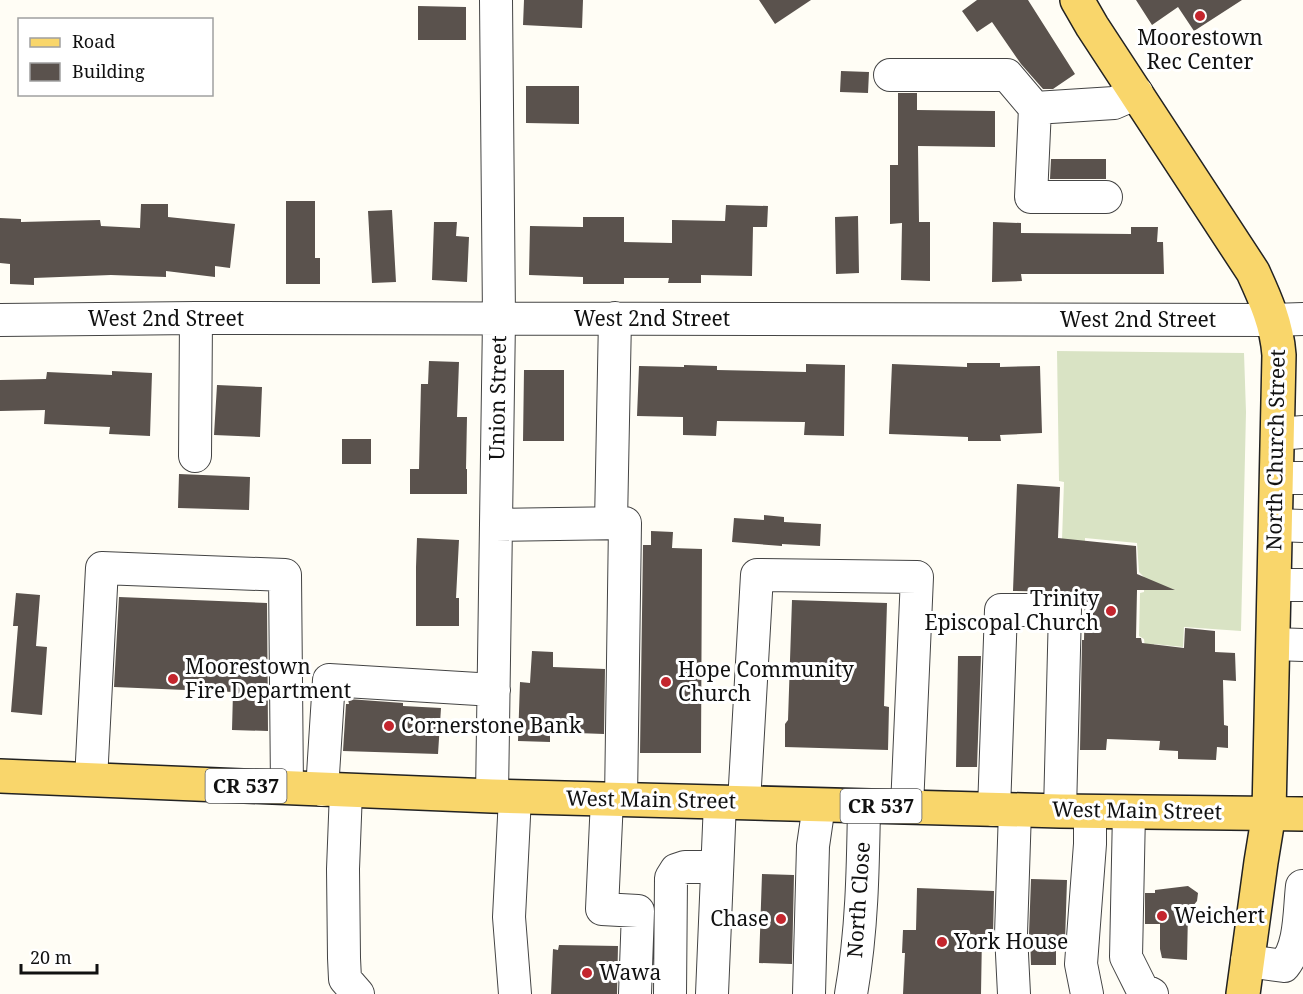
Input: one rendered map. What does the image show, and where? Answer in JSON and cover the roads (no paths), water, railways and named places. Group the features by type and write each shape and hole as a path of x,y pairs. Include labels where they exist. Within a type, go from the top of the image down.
{"main road":[{"name":"North Church Street","path":"1077,0 1253,272 1264,297 1288,319 1279,345 1290,433 1288,644 1269,813 1260,862 1243,994"},
{"name":"West Main Street","path":"0,776 504,797 1004,810 1303,814"}],"street":[{"name":"Union Street","path":"496,0 499,319 494,690 504,797 515,994"},
{"path":"890,75 1007,75 1035,108 1030,197 1106,197"},
{"path":"1035,108 1114,103 1137,93"},
{"name":"West 2nd Street","path":"0,320 195,318 1288,319"},
{"path":"195,318 195,456"},
{"path":"611,523 615,318"},
{"path":"496,525 625,523 614,800 602,909 638,911 635,994"},
{"path":"91,780 102,568 285,575 287,788"},
{"path":"712,994 717,867 732,802 758,575 917,577 908,807"},
{"path":"1014,994 1004,810 1001,610 1065,610 1075,811 1090,844 1081,964 1088,994"},
{"path":"358,994 345,979 343,869 334,790 329,680 494,690"},
{"path":"809,994 813,846 819,805"},
{"name":"North Close","path":"851,994 861,917 864,806"},
{"path":"1129,812 1129,963 1142,989 1152,994"},
{"path":"670,994 671,878 675,870 685,867 717,867"},
{"path":"1247,961 1294,972 1292,957 1302,886"},
{"path":"1082,952 1129,963"}],"place":[{"name":"Moorestown Rec Center","path":"1200,16"},
{"name":"Trinity Episcopal Church","path":"1111,611"},
{"name":"Moorestown Fire Department","path":"173,679"},
{"name":"Hope Community Church","path":"666,682"},
{"name":"Cornerstone Bank","path":"389,726"},
{"name":"Weichert","path":"1162,916"},
{"name":"Chase","path":"781,919"},
{"name":"York House","path":"942,942"},
{"name":"Wawa","path":"587,973"}]}
